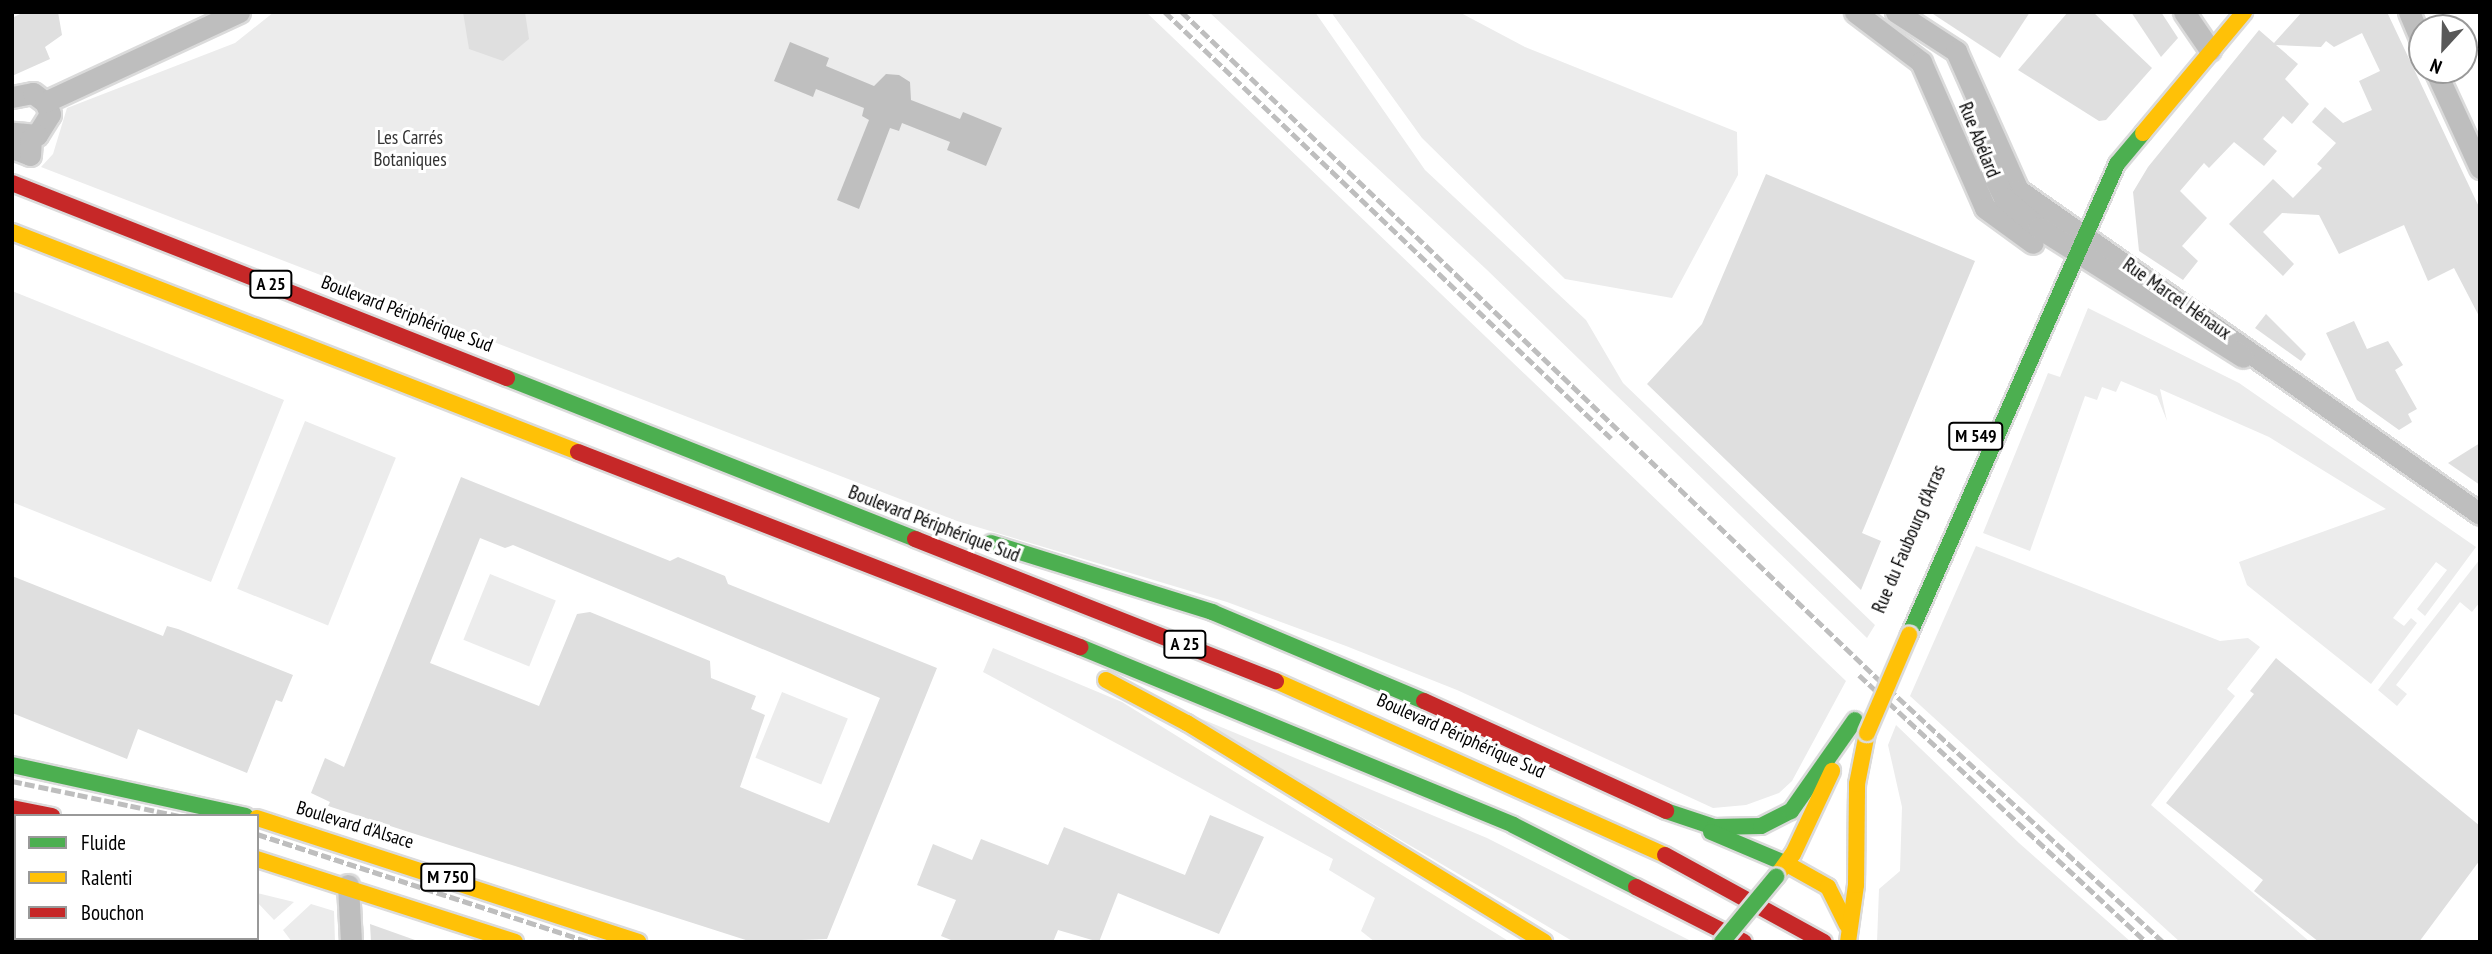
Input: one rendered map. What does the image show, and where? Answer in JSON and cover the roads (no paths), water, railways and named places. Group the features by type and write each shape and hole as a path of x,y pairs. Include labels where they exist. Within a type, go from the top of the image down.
{"main road":[{"name":"Rue du Faubourg d'Arras","path":"1722,942 1787,864 1855,720 1901,633 2123,155 2205,44 2221,12"},
{"name":"Rue du Faubourg d'Arras","path":"2100,156 2205,44 2244,12"},
{"name":"Boulevard Périphérique Sud","path":"12,183 529,384 1398,730 1657,850 1824,942"},
{"path":"2059,239 2076,201"},
{"name":"A 25","path":"12,232 1406,778 1513,825 1744,942"},
{"path":"529,384 755,456"},
{"path":"509,426 604,482"},
{"name":"Rue du Faubourg d'Arras","path":"1848,933 1856,885 1857,784 1867,733 1951,493"},
{"path":"979,539 1212,611 1527,745 1685,820 1787,864 1828,887 1848,933"},
{"path":"1092,674 1187,723 1544,942"},
{"path":"1685,820 1735,830 1785,815 1806,795 1855,720"},
{"path":"12,765 237,814"},
{"path":"12,808 42,814"},
{"name":"Boulevard d'Alsace","path":"259,819 638,942"},
{"name":"M 750","path":"259,860 348,885 515,942"},
{"path":"1441,881 1530,942"}],"street":[{"path":"45,102 239,12"},
{"path":"1856,12 1920,62 1985,208 2033,243"},
{"name":"Rue Abélard","path":"1896,12 1916,25 1944,54 2004,198 2059,239"},
{"path":"2184,12 2205,44"},
{"path":"2441,84 2480,168"},
{"path":"12,97 33,93 45,102 49,121 22,135 30,155 12,148"},
{"name":"Rue Marcel Hénaux","path":"2059,239 2082,245 2199,334 2286,378 2480,514"},
{"path":"348,885 351,942"}],"railway":[{"path":"1165,12 1611,438"},
{"path":"1182,12 1878,679 2163,942"},
{"path":"1859,675 2146,942"},
{"path":"12,781 170,814"},
{"path":"259,835 590,942"}],"park label":[{"name":"Les Carrés Botaniques","path":"410,149"}]}
